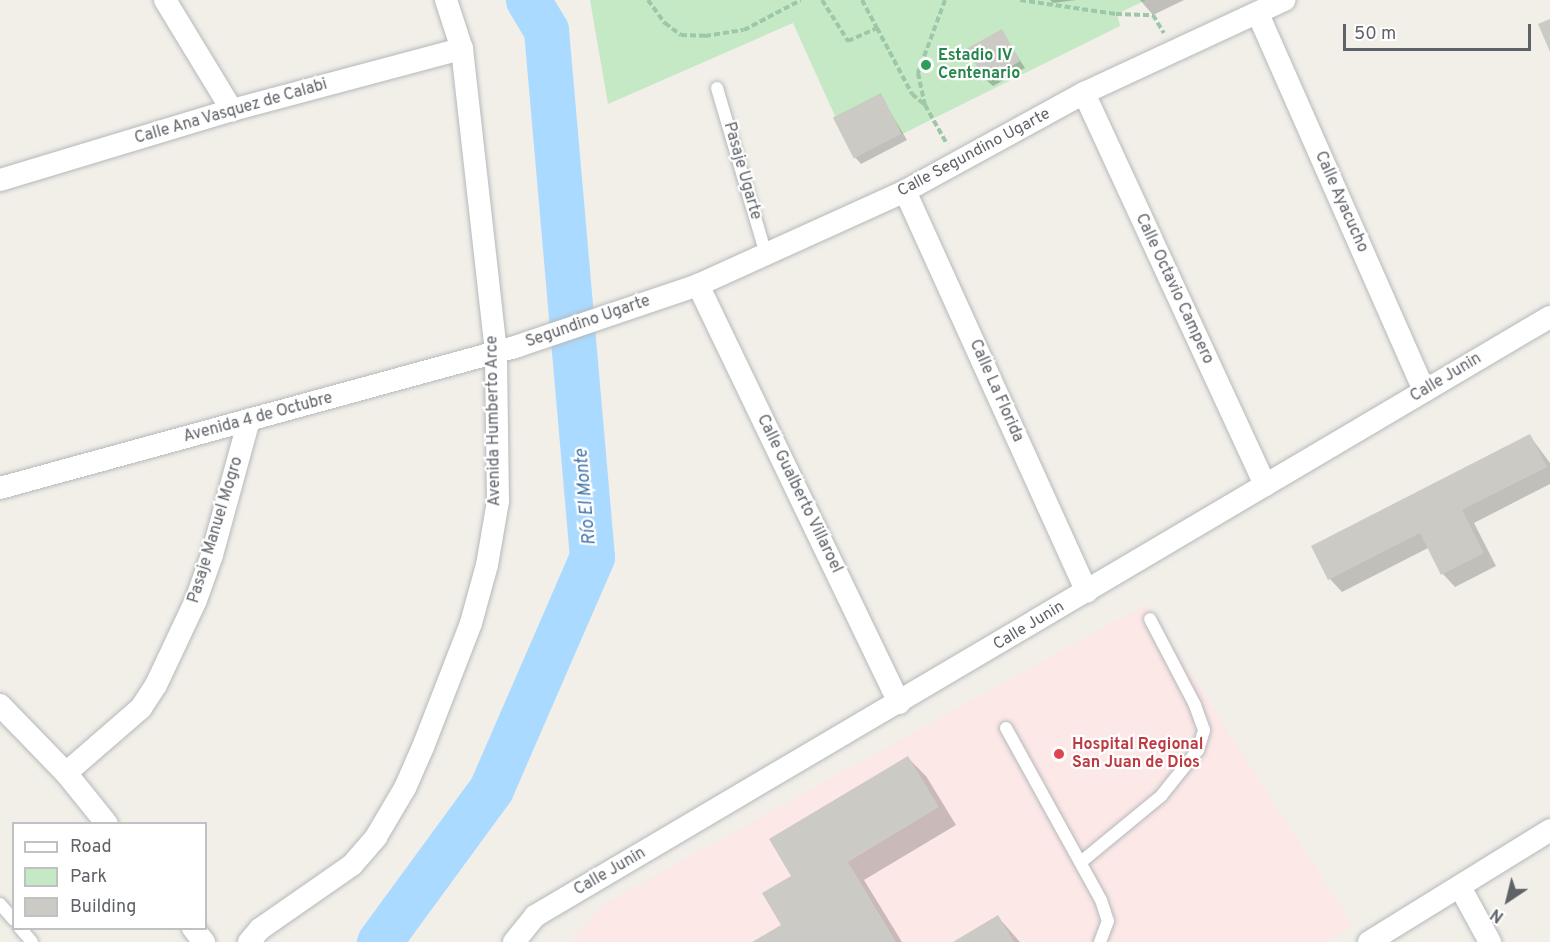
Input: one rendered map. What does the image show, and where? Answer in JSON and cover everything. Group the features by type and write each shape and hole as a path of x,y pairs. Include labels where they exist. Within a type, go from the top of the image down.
{"street":[{"path":"165,0 232,110"},
{"name":"Avenida Humberto Arce","path":"249,942 260,929 352,865 393,807 423,747 471,623 487,565 498,501 506,349 462,49 446,0"},
{"name":"Calle Segundino Ugarte","path":"660,298 698,285 905,191 1084,93 1284,0"},
{"name":"Calle Ayacucho","path":"1258,14 1424,391"},
{"name":"Calle Ana Vasquez de Calabi","path":"0,180 232,110 462,49"},
{"name":"Calle Octavio Campero","path":"1084,93 1265,485"},
{"name":"Calle La Florida","path":"905,191 1087,592"},
{"name":"Calle Gualberto Villaroel","path":"698,285 899,704"},
{"name":"Segundino Ugarte","path":"506,349 660,298"},
{"name":"Calle Junin","path":"514,942 535,916 899,704 1550,316"},
{"name":"Avenida 4 de Octubre","path":"0,488 506,349"},
{"name":"Pasaje Manuel Mogro","path":"66,773 141,708 156,685 196,600 212,555 249,420"},
{"path":"0,705 66,773 105,822"},
{"path":"1369,942 1550,830"},
{"path":"1460,887 1490,942"},
{"path":"195,930 204,942"}],"lane":[{"name":"Pasaje Ugarte","path":"717,88 766,254"},
{"path":"1082,862 1161,796 1198,750 1204,730 1196,705 1150,619"},
{"path":"1006,728 1082,862 1108,921 1100,942"},
{"path":"0,904 12,918"},
{"path":"22,930 32,942"}],"path":[{"path":"648,0 665,23 681,35 705,36 744,30 801,0"},
{"path":"822,0 848,42 877,28"},
{"path":"862,0 912,94 925,105"},
{"path":"945,0 918,73 925,105 957,163"},
{"path":"1020,0 1116,14 1153,15 1176,51"}],"shaded area":[{"name":"Hospital Regional San Juan de Dios","path":"1146,604 1353,926 1326,942 570,942 604,904"}],"green space":[{"name":"Estadio IV Centenario","path":"590,0 1146,0 1117,14 1120,26 854,158 793,23 608,104"}],"building":[{"path":"1550,19 1550,52 1538,24"},
{"path":"1002,29 1020,61 985,81 967,48"},
{"path":"881,93 902,134 854,159 833,118"},
{"path":"1530,434 1547,467 1462,510 1484,553 1441,575 1420,533 1328,580 1311,546"},
{"path":"908,756 939,807 848,862 896,942 752,942 781,925 762,893 791,876 769,839"},
{"path":"998,915 1014,942 953,942"}],"waterway":[{"name":"Río El Monte","path":"379,942 491,789 592,557 546,30 528,0"}],"place":[{"name":"Estadio IV Centenario","path":"926,65"},
{"name":"Hospital Regional San Juan de Dios","path":"1059,754"}]}
